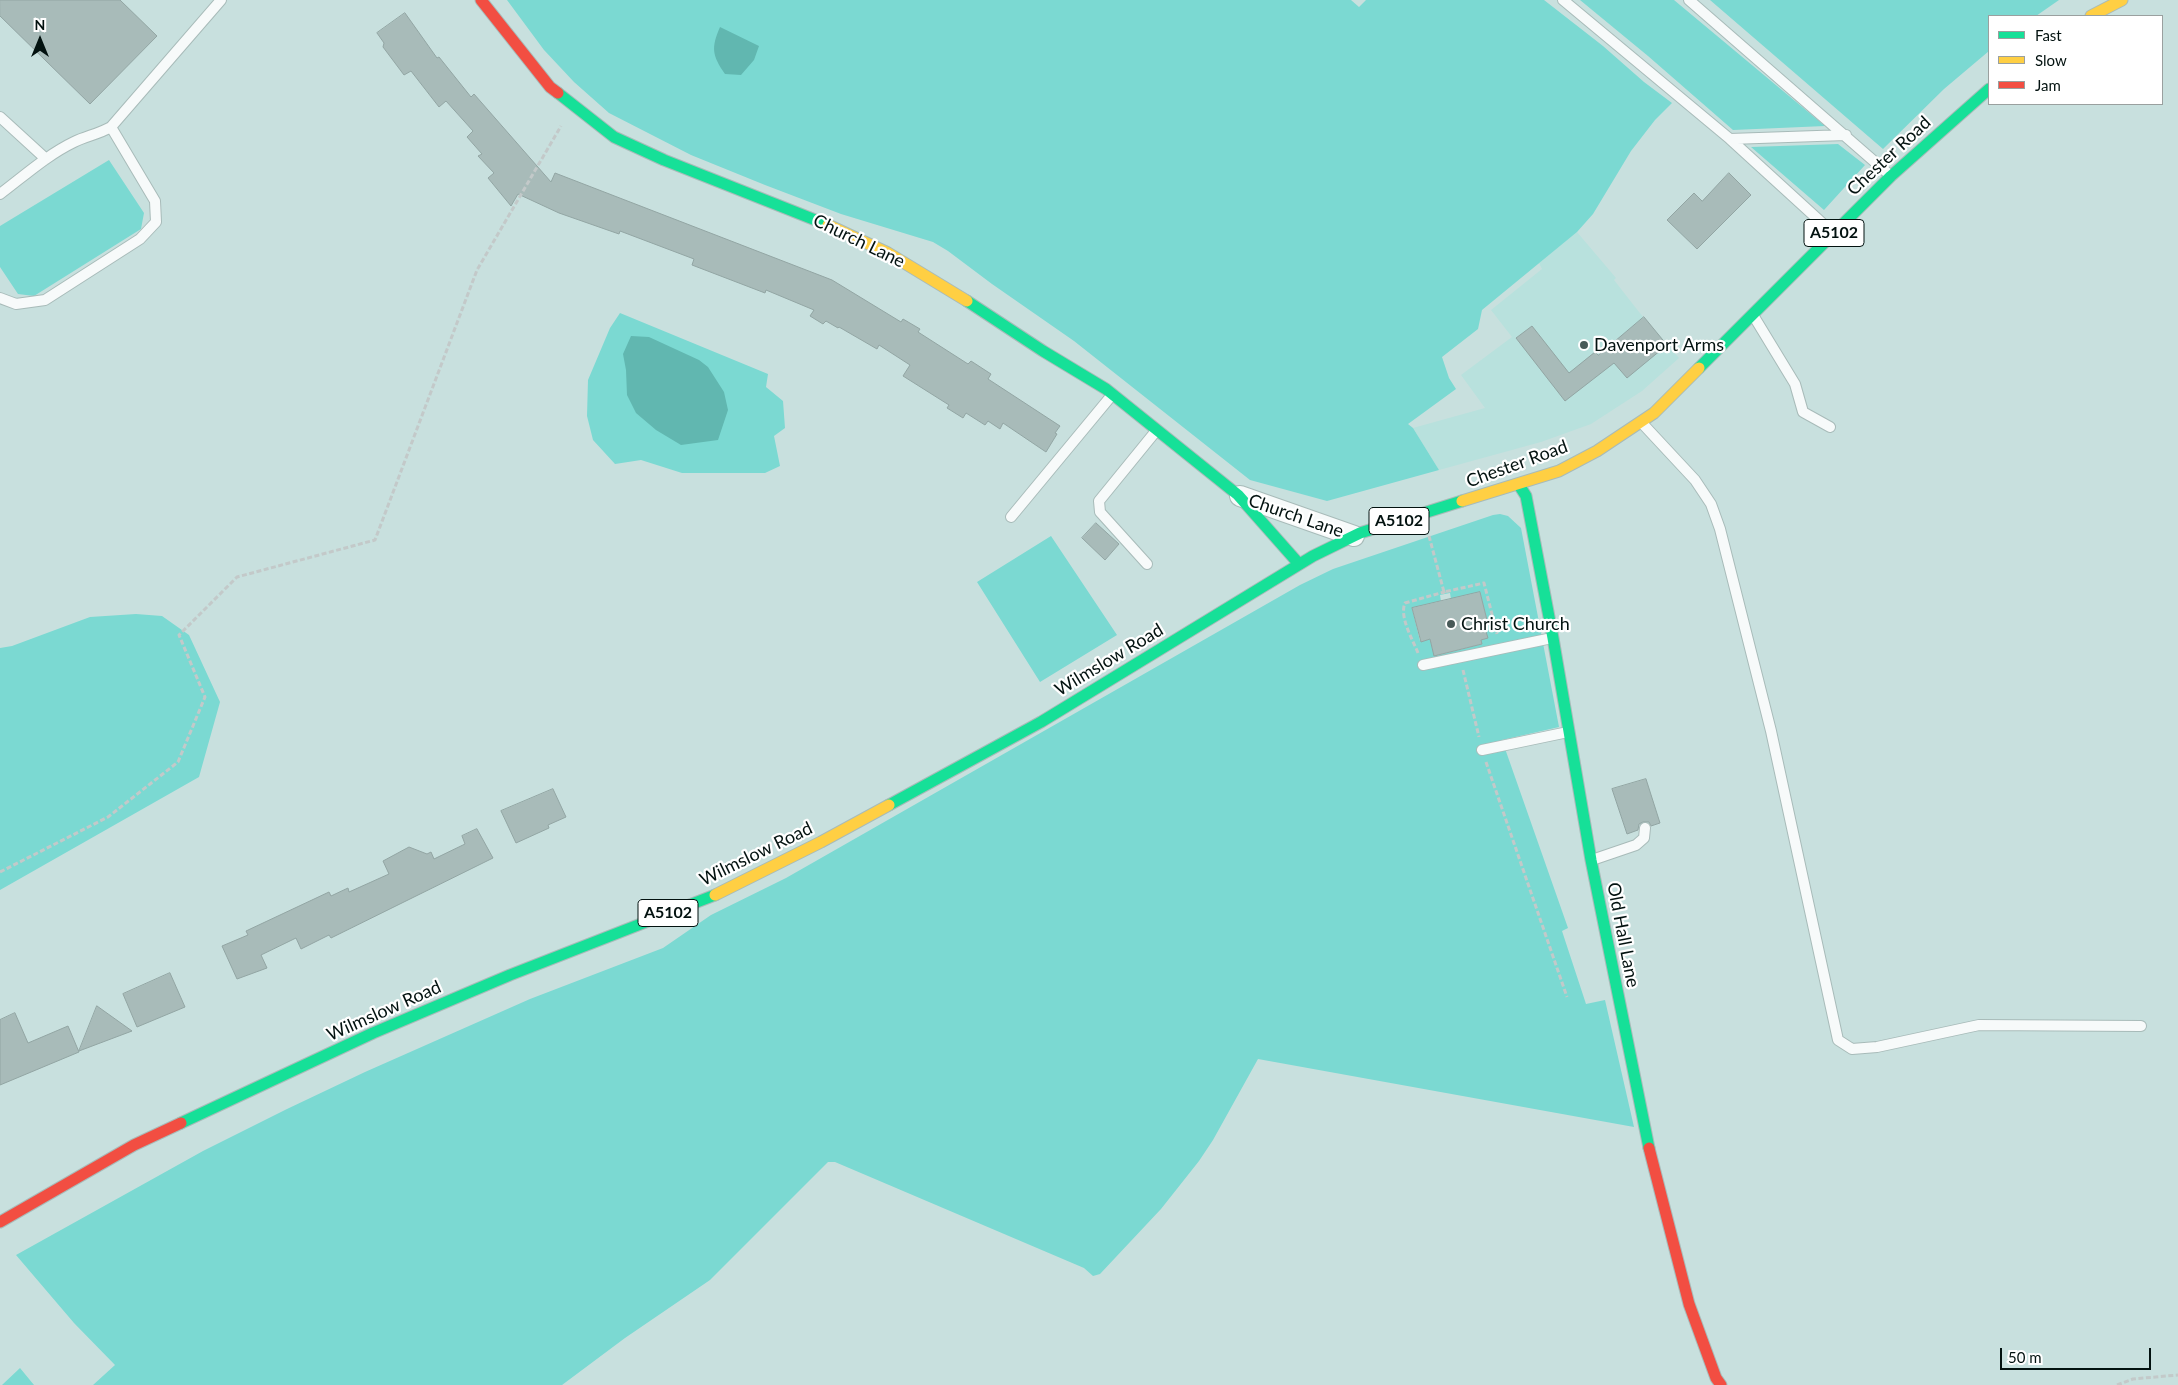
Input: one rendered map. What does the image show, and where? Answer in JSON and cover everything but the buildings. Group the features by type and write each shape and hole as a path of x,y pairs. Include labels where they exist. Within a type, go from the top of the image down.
{"main road":[{"name":"Church Lane","path":"481,0 550,87 614,137 829,225 888,253 944,285 1113,394 1238,496 1299,564"},
{"path":"2093,15 2122,0"},
{"name":"Chester Road","path":"1313,556 1354,536 1559,471 1597,452 1641,422 1654,413 1891,176 1988,90"},
{"name":"Old Hall Lane","path":"1519,485 1526,496 1553,638 1591,860 1654,1172 1689,1304 1716,1378 1721,1385"},
{"name":"Wilmslow Road","path":"0,1222 134,1145 373,1033 510,975 721,893 821,842 1041,722 1313,556"}],"street":[{"name":"Church Lane","path":"1238,496 1354,536"}],"lane":[{"path":"0,194 46,159 75,141 96,135 111,127 180,50 221,0"},
{"path":"1563,0 1730,140 1833,233"},
{"path":"1689,0 1891,176"},
{"path":"0,117 46,159"},
{"path":"0,298 16,304 45,300 140,240 156,222 155,201 111,127"},
{"path":"1730,140 1846,136"},
{"path":"1752,314 1795,384 1803,412 1830,427"},
{"path":"1011,517 1113,394"},
{"path":"1641,422 1695,480 1711,504 1720,529 1771,731 1838,1040 1852,1049 1877,1047 1979,1024 2141,1026"},
{"path":"1147,564 1100,512 1099,502 1157,430"},
{"path":"1423,665 1553,638"},
{"path":"1482,750 1569,732"},
{"path":"1591,860 1636,845 1644,838 1645,828"}],"path":[{"path":"0,872 108,817 178,762 205,697 179,635 237,577 375,540 477,270 572,106"},
{"path":"1422,514 1445,593"},
{"path":"1423,665 1406,620 1405,603 1484,583 1501,649"},
{"path":"1460,658 1482,750 1567,997"},
{"path":"2117,1385 2133,1379 2178,1375"}],"shaded area":[{"path":"507,0 1351,0 1359,7 1366,0 1544,0 1672,103 1655,120 1631,151 1593,214 1577,232 1482,310 1478,329 1442,357 1449,378 1456,389 1408,424 1413,428 1439,470 1327,501 1250,480 1074,341 933,242 841,214 765,185 691,155 609,113 574,82 544,50"},
{"path":"1580,0 1674,0 1825,126 1733,130"},
{"path":"1710,0 2059,0 2037,15 1988,15 1988,52 1944,89 1883,149"},
{"path":"720,27 759,46 754,60 741,75 725,74 717,62 714,46"},
{"path":"1838,144 1865,165 1824,210 1751,147"},
{"path":"109,160 144,213 141,229 34,296 18,294 0,267 0,226"},
{"name":"Davenport Arms","path":"1577,232 1616,278 1614,280 1639,312 1679,358 1642,391 1591,424 1541,442 1439,470 1413,428 1485,408 1461,375 1512,337 1491,310 1542,269 1539,263"},
{"path":"620,313 768,374 766,387 783,401 785,428 774,436 780,466 765,473 682,473 641,460 615,464 593,440 587,416 588,380 610,328"},
{"path":"631,336 649,337 699,360 708,367 724,392 728,410 718,440 681,445 656,430 636,413 627,395 623,354"},
{"path":"1493,515 1508,516 1521,528 1559,727 1502,740 1568,928 1562,931 1586,1004 1605,1000 1634,1127 1258,1059 1213,1140 1199,1161 1161,1209 1100,1274 1093,1276 1084,1268 835,1162 828,1162 710,1280 625,1338 562,1385 93,1385 115,1365 74,1323 16,1255 203,1151 287,1109 365,1072 530,999 663,948 711,915 786,878 1300,585 1333,569","holes":["1480,592 1488,624 1484,625 1487,638 1481,640 1482,644 1435,656 1430,639 1420,641 1412,608 1441,601 1440,595 1450,593 1451,599"]},
{"path":"1051,536 1117,635 1040,682 977,582"},
{"path":"136,614 162,616 189,635 220,702 199,777 0,890 0,648 12,646 90,617"},
{"path":"20,1368 34,1385 2,1385"}],"traffic: fast":[{"path":"1699,368 1891,176 1988,90"},
{"path":"558,93 614,137 664,160 828,225"},
{"path":"967,301 1043,351 1106,389 1238,495 1299,564"},
{"path":"1519,485 1526,496 1553,638 1591,860 1649,1148"},
{"path":"889,805 1041,722 1313,556 1360,533 1462,501"},
{"path":"181,1123 373,1033 510,975 715,895"}],"traffic: slow":[{"path":"2093,15 2122,0"},
{"path":"828,225 888,253 967,301"},
{"path":"1462,501 1559,471 1597,451 1654,413 1699,368"},
{"path":"715,895 821,842 889,805"}],"traffic: jam":[{"path":"481,0 550,87 558,93"},
{"path":"0,1222 134,1145 181,1123"},
{"path":"1649,1148 1689,1304 1716,1378 1721,1385"}],"place":[{"name":"Davenport Arms","path":"1584,345"},
{"name":"Christ Church","path":"1451,624"}]}
